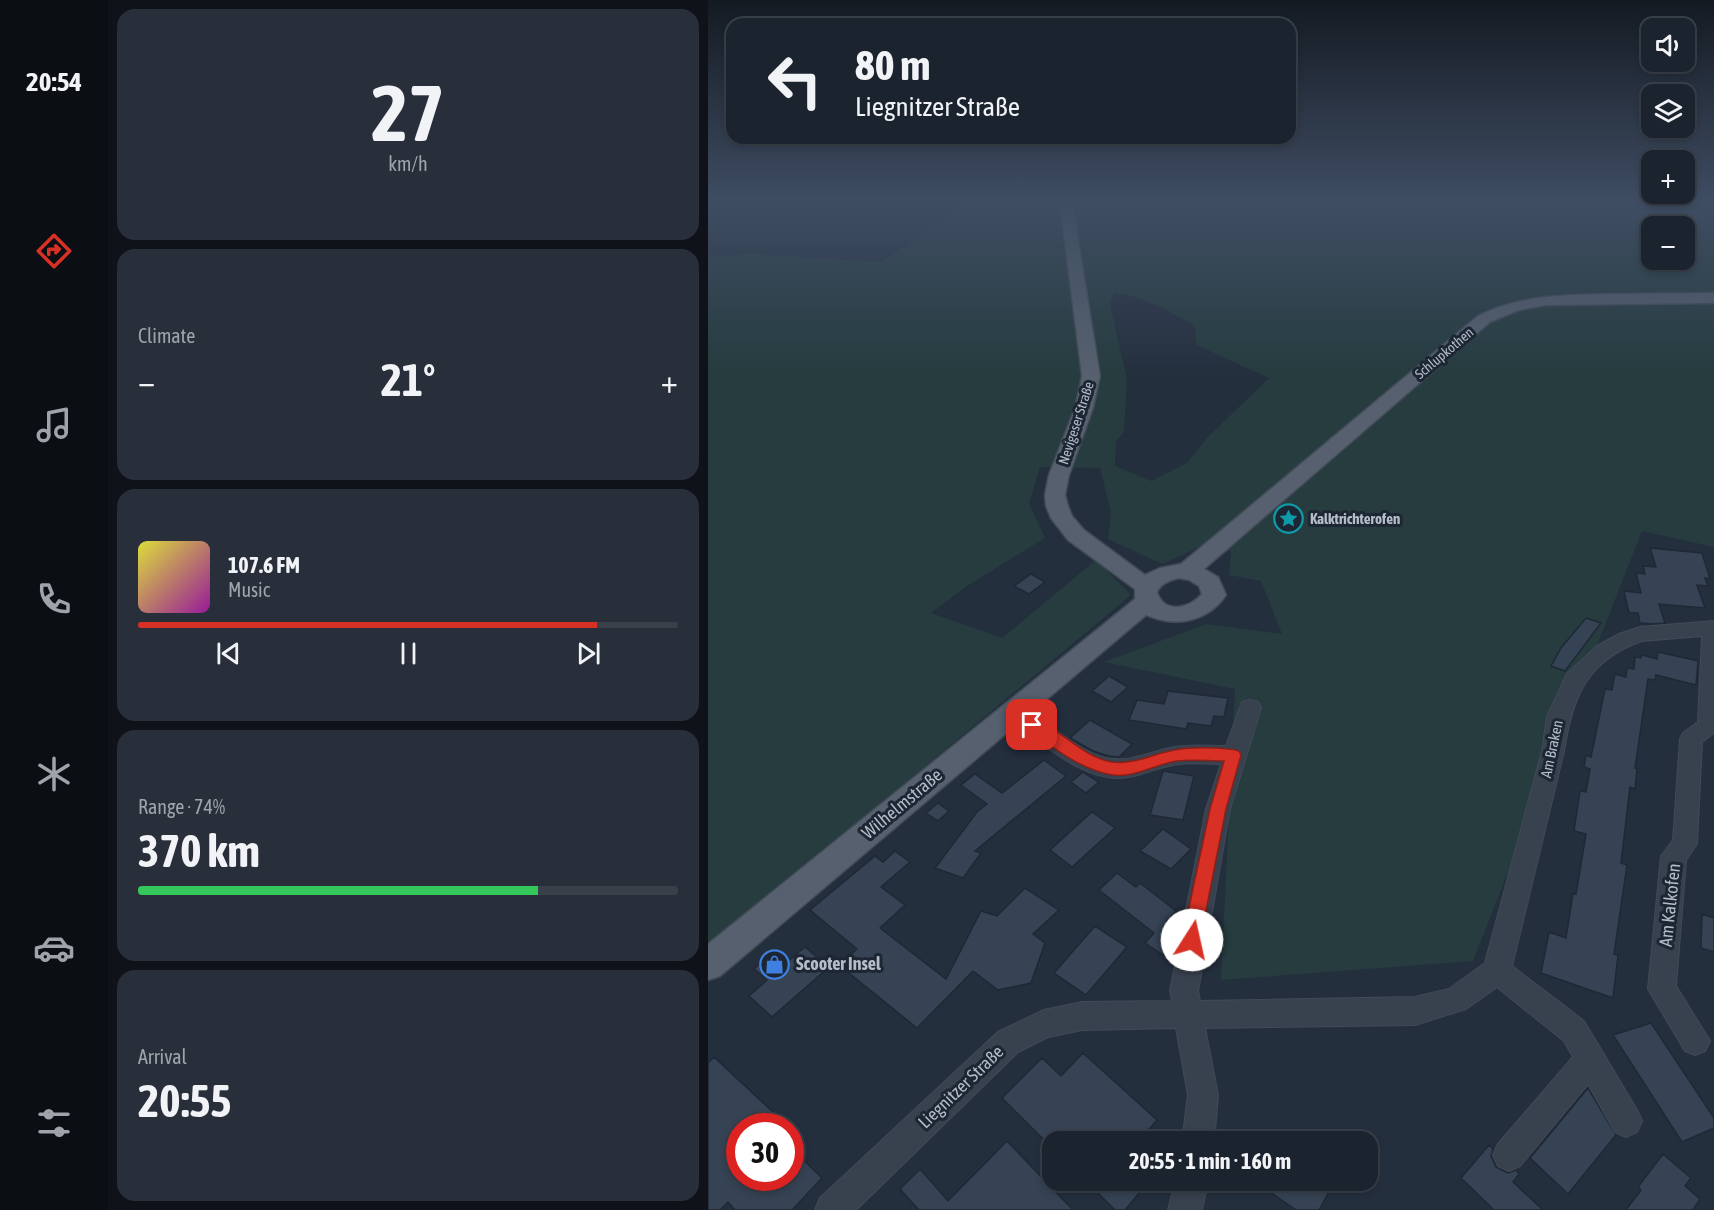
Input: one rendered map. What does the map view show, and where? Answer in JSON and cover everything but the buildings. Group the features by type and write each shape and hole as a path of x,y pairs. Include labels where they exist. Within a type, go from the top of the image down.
{"main road":[{"name":"Nevigeser Straße","path":"1074,259 1091,376 1084,408 1059,475 1055,495 1062,518 1076,535 1111,560 1164,585"},
{"name":"Schlupkothen","path":"1164,585 1207,568 1226,538 1484,319 1499,310 1524,303 1558,299 1714,298"},
{"name":"Wilhelmstraße","path":"708,965 1164,585"}],"street":[{"name":"Am Braken","path":"1497,971 1553,752 1558,717 1578,674 1604,651 1640,634 1713,628"},
{"name":"Am Kalkofen","path":"1695,1041 1662,989 1674,856 1685,844 1691,739 1709,724 1713,628"},
{"path":"1199,1131 1203,1095 1184,991 1216,820 1233,755 1250,708"},
{"path":"1032,725 1093,764 1115,769 1147,765 1176,755 1233,755"},
{"path":"1188,1016 1416,1011 1456,1000 1497,971 1574,1031 1626,1120"},
{"name":"Liegnitzer Straße","path":"832,1210 1008,1042 1044,1024 1082,1016 1188,1016"},
{"path":"1509,1155 1590,1059"},
{"path":"1185,1210 1189,1191"}],"green space":[{"path":"708,259 840,259 882,262 886,259 1641,259 1641,270 1695,270 1695,259 1714,259 1714,547 1642,531 1473,961 1221,980 1235,689 1104,662 1206,624 1282,634 1261,581 1229,575 1231,551 1200,547 1162,564 1108,539 1111,512 1100,468 1040,467 1029,504 1045,538 967,586 931,613 1002,638 1096,560 1131,595 708,947","holes":["1114,293 1146,301 1195,326 1196,345 1269,378 1208,437 1187,463 1151,481 1115,466 1116,441 1124,432 1127,379 1110,305"]}],"place":[{"name":"Kalktrichterofen","path":"1289,519"},
{"name":"Scooter Insel","path":"775,964"}],"route":[{"path":"1032,725 1093,764 1115,769 1147,765 1176,755 1233,755 1218,809 1192,940"}]}
